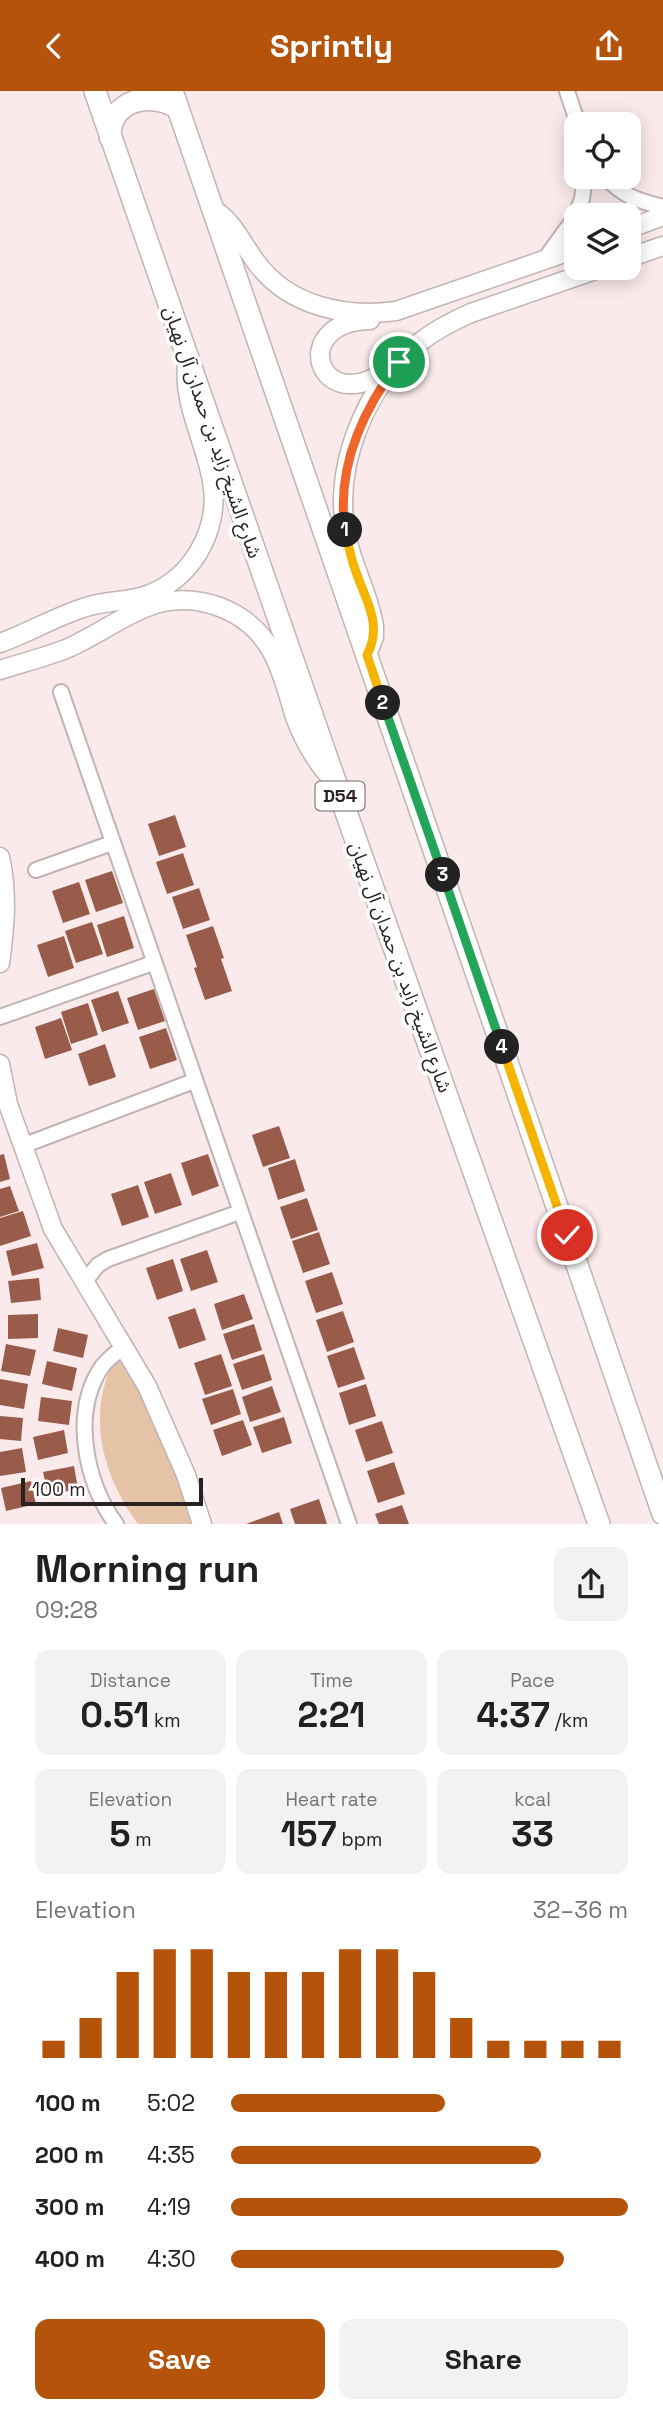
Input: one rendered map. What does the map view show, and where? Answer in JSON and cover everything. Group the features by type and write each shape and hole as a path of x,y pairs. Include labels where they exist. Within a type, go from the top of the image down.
{"main road":[{"name":"شارع الشيخ زايد بن حمدان آل نهيان","path":"95,91 336,784 599,1524"},
{"path":"110,138 115,116 130,100 147,96 155,96 171,103 175,100 662,1511"},
{"path":"590,1499 590,1524"}],"street":[{"path":"567,91 574,112"},
{"path":"618,189 633,199 663,207"},
{"path":"212,208 231,223 257,264 270,278 298,298 329,309 372,313 396,311"},
{"path":"641,224 663,216"},
{"path":"543,261 564,232"},
{"path":"641,254 663,246"},
{"path":"564,253 396,311 383,318 347,322 324,339 320,357 327,374 334,380 355,386 376,378 399,362 422,340 453,321 566,280"},
{"path":"19,664 5,641 87,606 152,593 179,576 199,551 212,521 214,489 188,399 187,359"},
{"path":"367,655 374,638 374,626 349,551 343,516 344,483 351,451 362,421 377,391 399,362"},
{"path":"0,670 66,649 133,613 156,604 193,600 225,609 251,625 271,649 302,733 317,760 336,784"},
{"path":"61,692 349,1524"},
{"path":"36,870 112,843"},
{"path":"0,857 5,896 0,963"},
{"path":"0,1017 153,963"},
{"path":"0,1064 8,1104 53,1229 125,1346 168,1430 202,1524"},
{"path":"22,1146 194,1081"},
{"path":"85,1281 98,1265 107,1259 240,1212"},
{"path":"116,1524 92,1478 86,1422 90,1395 99,1371 106,1361 125,1346"}],"shaded area":[{"path":"118,1355 128,1355 200,1524 138,1524 115,1485 107,1464 100,1420 102,1397"}],"building":[{"path":"175,815 186,847 159,856 148,824"},
{"path":"183,853 194,885 167,894 156,862"},
{"path":"112,871 123,903 96,912 85,880"},
{"path":"79,882 90,914 63,923 52,891"},
{"path":"199,888 210,920 183,929 172,897"},
{"path":"124,916 134,948 107,957 97,925"},
{"path":"92,922 103,954 76,963 65,931"},
{"path":"213,926 232,991 205,1000 186,935"},
{"path":"64,936 74,968 48,977 37,945"},
{"path":"154,989 165,1021 138,1030 127,998"},
{"path":"118,991 129,1023 102,1032 91,1000"},
{"path":"88,1003 98,1035 71,1044 61,1012"},
{"path":"61,1018 72,1050 45,1059 35,1027"},
{"path":"166,1028 177,1060 150,1069 139,1037"},
{"path":"105,1044 116,1077 89,1086 78,1054"},
{"path":"279,1126 290,1158 263,1167 252,1135"},
{"path":"4,1154 10,1179 0,1182 0,1155"},
{"path":"208,1154 219,1186 192,1196 181,1163"},
{"path":"295,1159 305,1191 278,1200 268,1168"},
{"path":"171,1173 182,1205 155,1214 144,1182"},
{"path":"138,1185 149,1217 122,1226 111,1194"},
{"path":"10,1186 19,1211 0,1217 0,1189"},
{"path":"307,1198 318,1230 291,1239 280,1207"},
{"path":"23,1211 31,1236 0,1246 0,1218"},
{"path":"319,1232 330,1264 303,1273 292,1241"},
{"path":"37,1243 44,1268 12,1276 6,1251"},
{"path":"207,1250 218,1282 191,1291 180,1259"},
{"path":"173,1259 183,1291 157,1300 146,1268"},
{"path":"332,1272 343,1304 316,1313 305,1281"},
{"path":"39,1278 41,1300 11,1303 8,1281"},
{"path":"244,1294 253,1319 222,1330 214,1304"},
{"path":"195,1308 206,1340 179,1349 168,1317"},
{"path":"343,1311 354,1342 327,1352 316,1320"},
{"path":"38,1314 38,1338 8,1339 8,1315"},
{"path":"254,1324 262,1350 232,1360 223,1334"},
{"path":"58,1328 88,1335 83,1358 53,1351"},
{"path":"6,1344 36,1350 30,1376 1,1371"},
{"path":"354,1347 365,1379 338,1388 327,1356"},
{"path":"221,1354 232,1386 205,1395 194,1363"},
{"path":"264,1354 272,1380 242,1390 233,1364"},
{"path":"47,1361 77,1368 72,1391 42,1384"},
{"path":"0,1379 28,1384 24,1409 0,1405"},
{"path":"366,1384 376,1416 349,1425 339,1393"},
{"path":"272,1386 281,1412 250,1422 242,1397"},
{"path":"233,1389 241,1414 211,1425 202,1399"},
{"path":"41,1397 72,1401 69,1425 38,1421"},
{"path":"0,1416 23,1418 21,1441 0,1439"},
{"path":"284,1417 292,1443 262,1453 253,1427"},
{"path":"243,1420 252,1445 222,1456 213,1430"},
{"path":"382,1421 393,1453 366,1462 355,1430"},
{"path":"64,1430 68,1453 38,1460 33,1437"},
{"path":"22,1448 26,1472 0,1476 0,1452"},
{"path":"394,1462 405,1494 378,1503 367,1471"},
{"path":"74,1466 78,1489 48,1495 43,1472"},
{"path":"31,1481 36,1504 6,1511 1,1488"},
{"path":"319,1499 327,1524 295,1524 290,1509"},
{"path":"402,1505 409,1524 379,1524 375,1514"},
{"path":"279,1512 283,1524 246,1524"}],"route":[{"path":"399,362 366,411 357,431 344,483 343,516 349,551 374,626 374,638 367,655 567,1235"}]}
